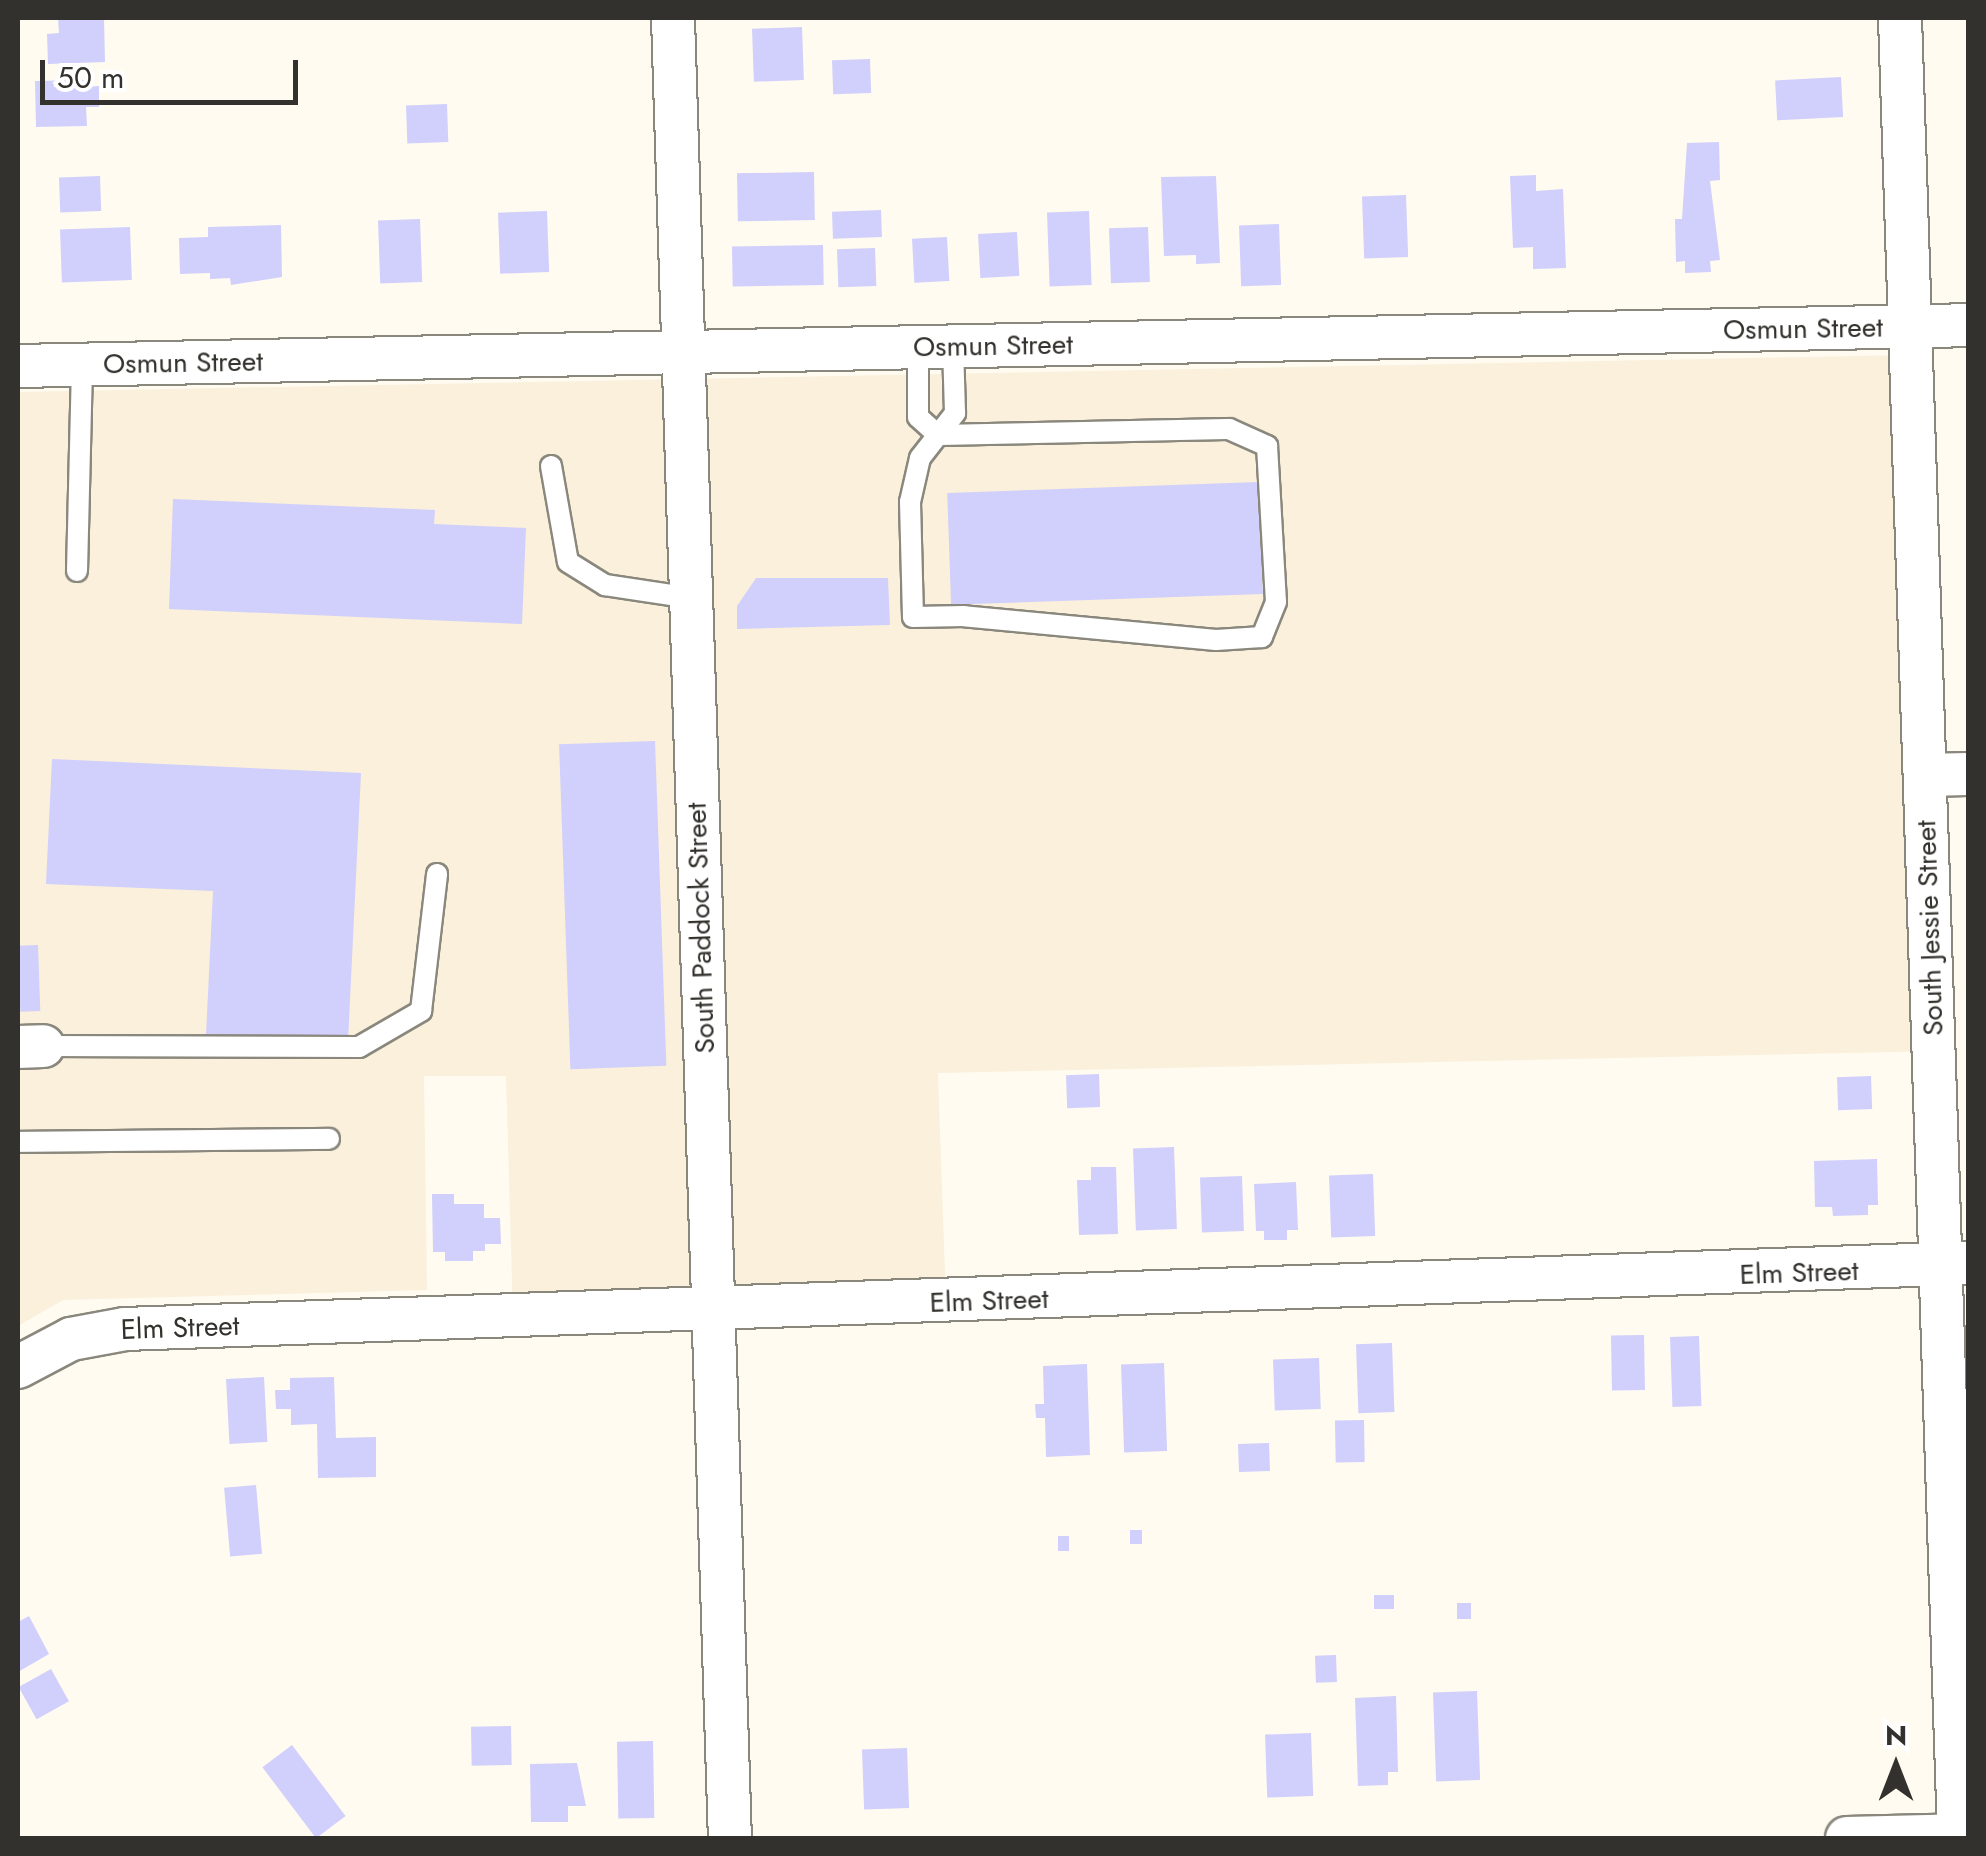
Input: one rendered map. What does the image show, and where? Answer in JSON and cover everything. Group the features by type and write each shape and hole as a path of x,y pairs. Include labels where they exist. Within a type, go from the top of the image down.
{"street":[{"name":"South Paddock Street","path":"673,18 730,1838"},
{"name":"South Jessie Street","path":"1900,18 1925,775 1955,1264 1962,1836"},
{"name":"Osmun Street","path":"18,366 1968,325"},
{"path":"1925,775 1968,774"},
{"name":"Elm Street","path":"18,1368 71,1339 106,1330 1955,1264"},
{"path":"1848,1838 1962,1836"}],"lane":[{"path":"936,347 918,417 938,435 1229,429 1267,446 1276,602 1262,638 1216,640 964,616 913,617 910,502 920,458 938,435 955,414 936,347"},
{"path":"76,571 82,364"},
{"path":"551,466 568,562 605,585 691,598"},
{"path":"30,1046 360,1047 420,1011 437,874"},
{"path":"18,1142 328,1139"}],"shaded area":[{"path":"1910,355 1935,1051 938,1073 946,1305 513,1316 506,1076 424,1076 427,1290 63,1300 18,1326 18,392"}],"building":[{"path":"58,18 104,18 105,62 48,64 47,34 59,33"},
{"path":"802,27 804,80 754,82 752,29"},
{"path":"870,59 871,93 833,94 832,60"},
{"path":"1841,77 1843,117 1777,120 1775,80"},
{"path":"85,80 85,87 99,86 99,107 86,107 87,126 36,127 35,81"},
{"path":"447,104 448,142 407,143 406,105"},
{"path":"1719,142 1720,180 1710,181 1720,260 1710,261 1711,272 1685,273 1685,261 1676,262 1675,219 1682,219 1687,143"},
{"path":"814,172 815,220 738,221 737,173"},
{"path":"1536,175 1536,191 1563,189 1566,268 1533,269 1533,247 1513,248 1510,176"},
{"path":"100,176 101,211 60,212 59,177"},
{"path":"1216,176 1220,263 1196,264 1196,255 1164,256 1161,177"},
{"path":"1406,195 1408,257 1364,258 1362,197"},
{"path":"881,210 882,237 833,239 832,212"},
{"path":"547,211 549,272 500,274 498,213"},
{"path":"1089,211 1092,285 1050,286 1047,212"},
{"path":"420,219 422,282 380,283 378,220"},
{"path":"1279,224 1281,285 1241,286 1239,225"},
{"path":"281,225 282,277 231,285 230,278 210,279 210,273 180,274 179,238 208,237 208,227"},
{"path":"130,227 132,280 62,282 60,229"},
{"path":"1148,227 1150,282 1111,283 1109,228"},
{"path":"1017,232 1019,276 980,278 978,234"},
{"path":"947,237 949,281 914,283 912,239"},
{"path":"823,245 824,285 733,287 732,247"},
{"path":"875,248 876,286 838,287 837,249"},
{"path":"1259,482 1263,594 951,605 947,493"},
{"path":"173,499 435,510 434,524 526,528 522,624 169,609"},
{"path":"756,578 888,578 890,625 737,629 737,606"},
{"path":"655,741 666,1066 570,1069 559,744"},
{"path":"52,759 361,773 348,1041 206,1035 213,891 46,884"},
{"path":"38,945 40,1011 20,1012 18,946"},
{"path":"1099,1074 1100,1107 1067,1108 1066,1075"},
{"path":"1871,1076 1872,1109 1838,1110 1837,1077"},
{"path":"1174,1147 1177,1229 1136,1230 1133,1148"},
{"path":"1877,1159 1878,1205 1868,1205 1868,1215 1833,1216 1832,1207 1815,1207 1814,1161"},
{"path":"1091,1167 1116,1167 1118,1234 1079,1235 1077,1180 1091,1180"},
{"path":"1373,1174 1375,1236 1331,1237 1329,1176"},
{"path":"1242,1176 1244,1231 1202,1232 1200,1177"},
{"path":"1296,1182 1298,1230 1287,1230 1287,1240 1264,1240 1264,1231 1256,1231 1254,1184"},
{"path":"432,1194 454,1194 454,1204 484,1204 484,1218 500,1218 501,1244 485,1244 485,1251 473,1251 473,1261 445,1261 445,1252 433,1252"},
{"path":"1644,1335 1645,1390 1612,1391 1611,1336"},
{"path":"1699,1336 1701,1406 1672,1407 1670,1337"},
{"path":"1392,1343 1394,1412 1358,1413 1356,1344"},
{"path":"1319,1358 1321,1409 1275,1411 1273,1360"},
{"path":"1164,1363 1167,1451 1124,1452 1121,1365"},
{"path":"1087,1364 1090,1455 1046,1457 1045,1418 1036,1418 1035,1404 1044,1404 1043,1366"},
{"path":"264,1377 267,1442 229,1444 226,1379"},
{"path":"334,1377 336,1438 376,1437 376,1477 318,1478 317,1424 291,1425 291,1409 276,1409 275,1390 290,1390 290,1378"},
{"path":"1364,1420 1365,1462 1336,1462 1335,1421"},
{"path":"1269,1443 1270,1471 1239,1472 1238,1444"},
{"path":"256,1485 262,1554 230,1557 224,1488"},
{"path":"1130,1530 1142,1530 1142,1544 1130,1544"},
{"path":"1058,1536 1069,1536 1069,1551 1058,1551"},
{"path":"1374,1595 1394,1595 1394,1609 1374,1609"},
{"path":"1457,1603 1471,1603 1471,1619 1457,1619"},
{"path":"29,1616 49,1654 18,1672 18,1622"},
{"path":"1336,1655 1337,1682 1316,1683 1315,1656"},
{"path":"51,1669 69,1701 37,1719 19,1687"},
{"path":"1477,1691 1480,1780 1436,1781 1433,1693"},
{"path":"1396,1696 1398,1772 1388,1772 1388,1785 1358,1786 1355,1698"},
{"path":"511,1726 512,1765 472,1766 471,1727"},
{"path":"1311,1733 1313,1796 1267,1798 1265,1735"},
{"path":"653,1741 654,1818 618,1819 617,1742"},
{"path":"292,1745 346,1816 316,1838 262,1767"},
{"path":"907,1748 909,1808 864,1810 862,1750"},
{"path":"577,1763 586,1806 568,1806 568,1822 531,1822 530,1764"}]}
